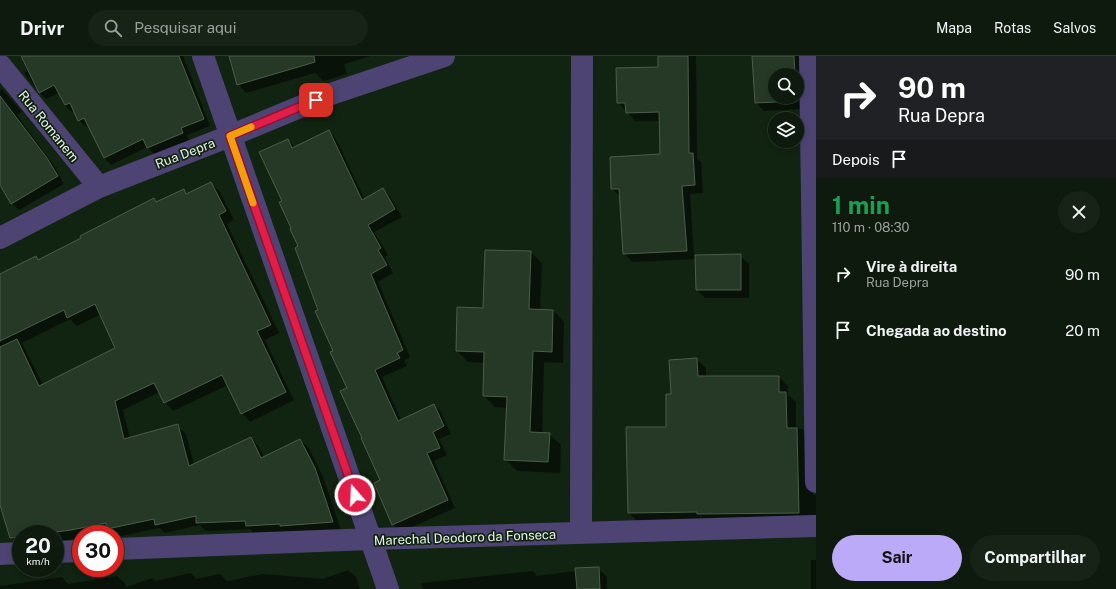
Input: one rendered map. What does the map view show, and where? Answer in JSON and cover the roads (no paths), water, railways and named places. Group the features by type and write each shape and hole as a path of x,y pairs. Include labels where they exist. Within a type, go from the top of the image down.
{"street":[{"path":"203,56 388,589"},
{"name":"Rua Depra","path":"0,238 99,187 230,136 331,94 444,56"},
{"path":"581,533 582,56"},
{"path":"810,56 816,482"},
{"name":"Rua Romanem","path":"0,65 99,187"},
{"name":"Marechal Deodoro da Fonseca","path":"124,549 371,539 816,526"},
{"path":"0,554 12,553"}]}
